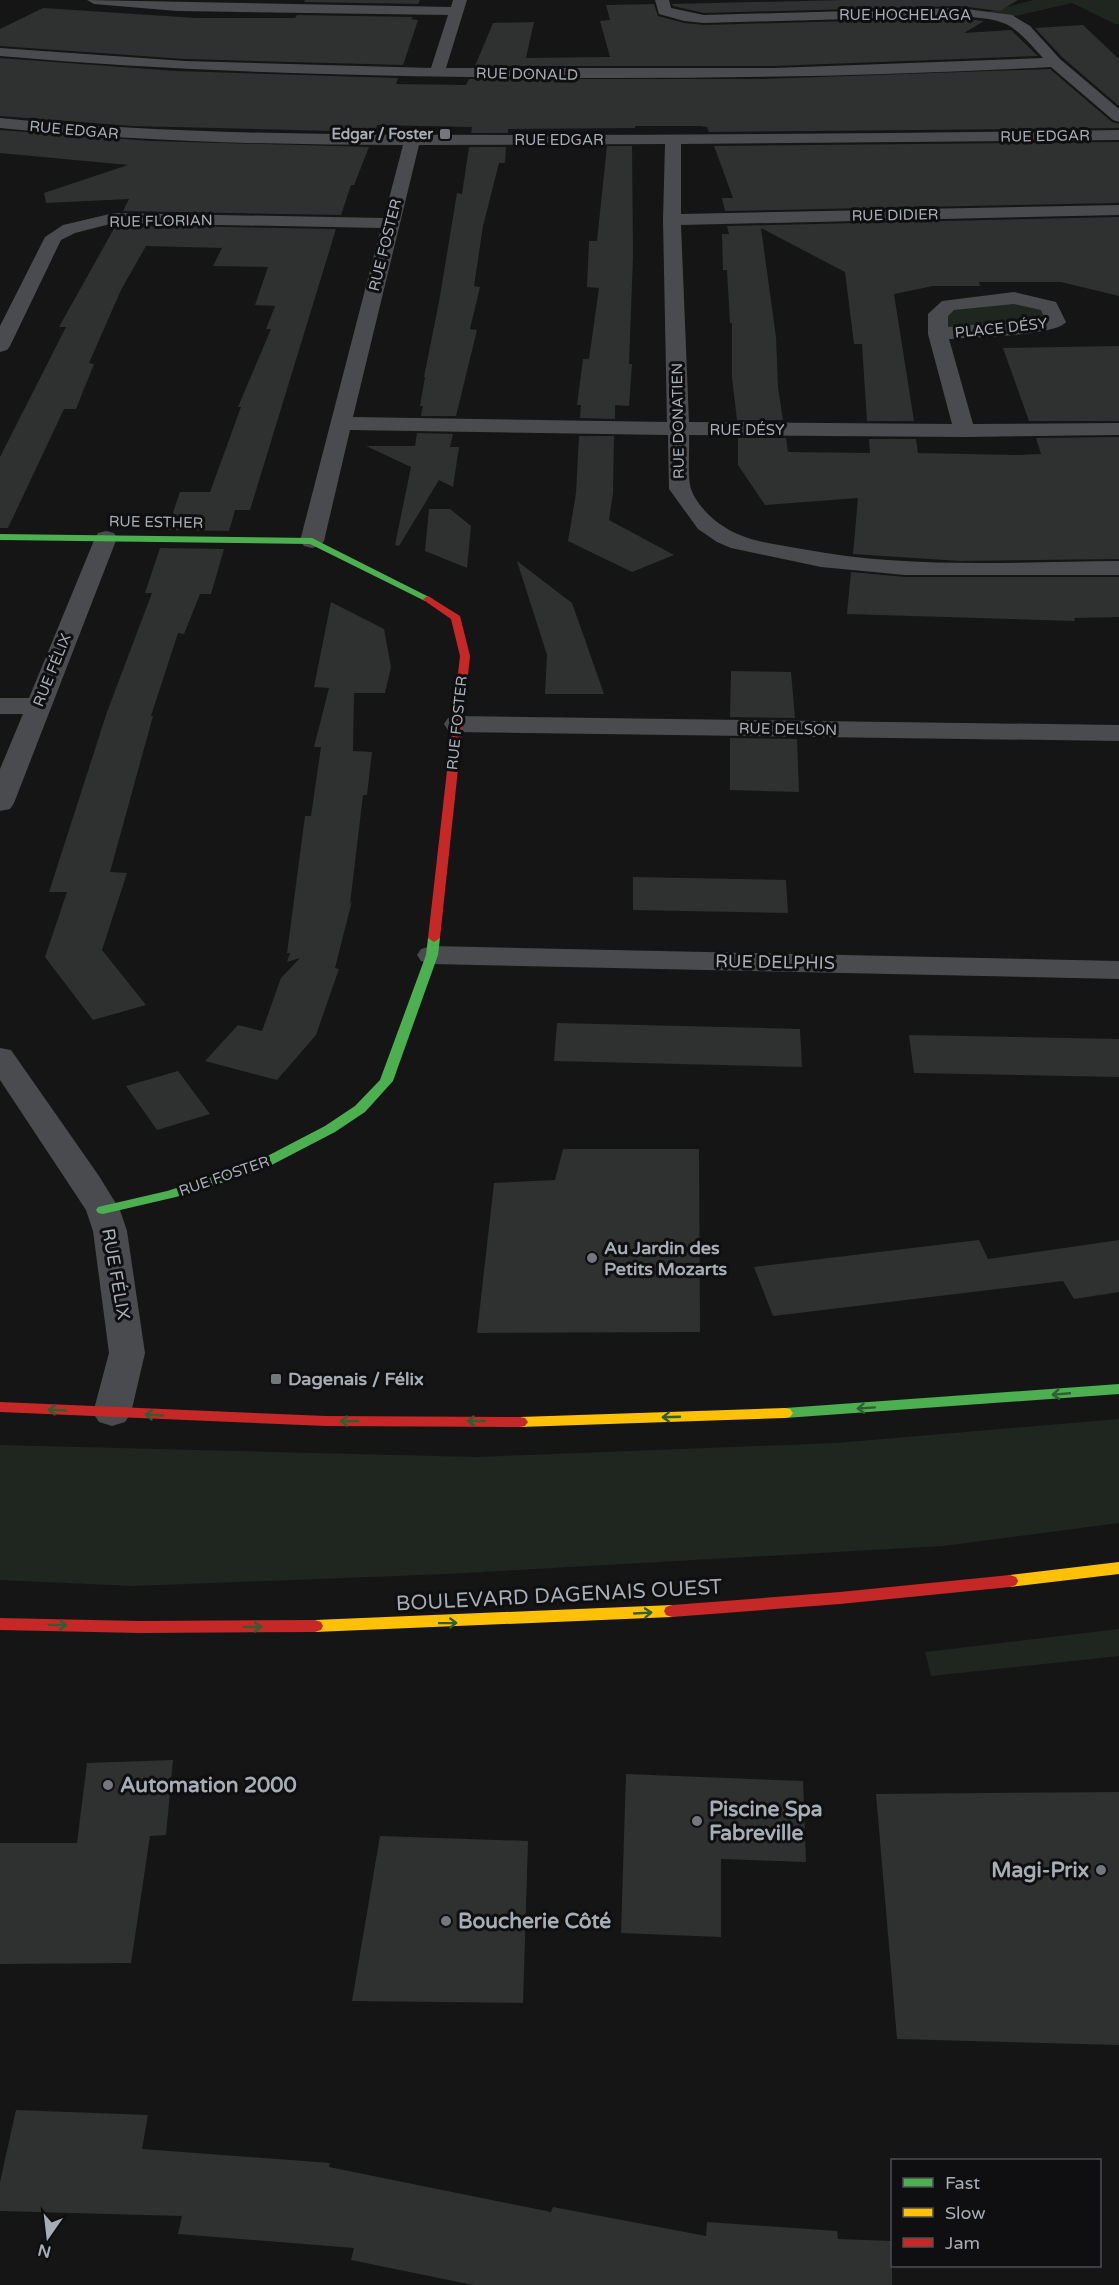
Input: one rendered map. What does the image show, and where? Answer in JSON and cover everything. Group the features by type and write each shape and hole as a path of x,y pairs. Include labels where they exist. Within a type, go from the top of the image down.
{"street":[{"path":"94,0 177,7 458,5 437,73"},
{"name":"RUE HOCHELAGA","path":"662,0 664,11 684,17 704,19 958,12 1007,18 1025,29 1055,62 1119,117"},
{"path":"874,0 886,14"},
{"name":"RUE DONALD","path":"0,52 267,69 437,73 783,73 936,69 1055,62"},
{"name":"RUE EDGAR","path":"0,123 167,136 412,140 673,140 1119,135"},
{"name":"RUE FOSTER","path":"103,1210 171,1194 257,1167 330,1129 360,1109 386,1081 432,955 465,656 456,618 419,593 312,541 412,140"},
{"name":"RUE DONATIEN","path":"673,140 672,220 680,489 696,517 719,534 746,545 814,560 905,568 1119,568"},
{"name":"RUE DIDIER","path":"672,220 1119,210"},
{"name":"RUE FLORIAN","path":"0,346 54,237 69,229 114,218 391,223"},
{"name":"PLACE DÉSY","path":"938,334 1046,326 1056,321 1049,306 1014,298 949,305 938,314 938,334 965,431"},
{"name":"RUE DÉSY","path":"340,423 679,430 1119,429"},
{"name":"RUE ESTHER","path":"0,537 312,541"},
{"name":"RUE FÉLIX","path":"0,803 106,538"},
{"path":"0,706 38,706"},
{"name":"RUE DELSON","path":"458,724 1119,733"},
{"name":"RUE DELPHIS","path":"432,955 1119,970"},
{"name":"RUE FÉLIX","path":"0,1057 103,1210 116,1257 128,1353 112,1413"},
{"path":"0,1407 112,1413 374,1421 627,1418 854,1409 1119,1389"},
{"name":"BOULEVARD DAGENAIS OUEST","path":"0,1624 290,1627 548,1618 868,1596 1119,1568"}],"shaded area":[{"path":"1034,0 1119,0 1119,24 1072,3 1007,18 979,14"},
{"path":"1014,298 1049,306 1056,322 938,334 949,305"},
{"path":"1119,1419 1119,1523 943,1546 447,1574 133,1586 0,1580 0,1445 476,1457 836,1443"},
{"path":"1119,1629 1119,1656 931,1676 925,1652"}],"building":[{"path":"305,0 420,0 418,4 304,2"},
{"path":"845,0 1018,0 1000,11 959,6 704,13 672,4"},
{"path":"654,4 658,16 684,23 704,25 959,18 984,21 964,33 1011,30 1038,56 774,66 475,66 493,23 534,22 526,58 610,57 600,21 610,20 606,5"},
{"path":"43,8 196,18 295,18 297,15 413,17 411,19 418,20 403,65 185,59 0,46 0,29"},
{"path":"1083,25 1119,59 1119,106 1062,57 1035,28"},
{"path":"0,58 176,71 398,78 396,84 466,85 469,79 761,79 1050,69 1112,122 1119,124 1119,128 709,132 707,127 700,126 635,126 635,128 508,129 508,133 471,133 472,127 377,125 375,132 132,126 0,116"},
{"path":"0,130 151,141 369,147 354,185 351,185 341,215 123,211 129,199 46,203 44,193 128,165 0,153"},
{"path":"1119,142 1119,203 725,211 722,198 733,198 714,146"},
{"path":"607,146 632,146 633,256 629,364 632,364 629,406 615,405 615,419 580,418 581,405 577,405 583,359 589,359 599,288 587,287 589,241 597,241"},
{"path":"469,147 506,147 505,163 499,163 483,226 474,286 480,287 470,329 477,330 456,416 421,416 424,377 457,193 462,194"},
{"path":"1119,217 1119,296 1061,282 979,282 980,286 933,286 894,294 914,421 867,421 862,344 854,344 845,272 761,228 776,337 778,387 783,420 737,420 732,378 732,323 730,323 727,270 723,270 722,234 729,234 727,226"},
{"path":"116,225 336,229 250,510 235,510 229,531 167,530 180,492 210,492 241,407 238,407 271,329 266,329 275,306 255,305 268,267 213,266 222,248 146,246 121,290 89,363 94,364 76,409 64,409 8,528 0,528 0,457 66,327 59,327"},
{"path":"1119,346 1119,421 1029,421 1003,348"},
{"path":"417,433 453,434 450,447 459,447 453,487 439,480 399,546 395,545 411,467 366,446 415,446"},
{"path":"579,436 614,436 613,493 609,520 674,555 632,572 568,541 576,493"},
{"path":"1119,437 1119,559 960,561 853,554 858,498 765,505 738,465 738,438 786,438 788,452 870,453 869,439 916,439 918,453 1014,455 1041,454 1036,438"},
{"path":"429,509 450,509 471,526 467,568 425,551"},
{"path":"160,548 224,549 211,594 200,594 184,634 178,633 151,716 153,716 110,872 127,873 102,950 146,1005 93,1020 45,957 67,892 49,892 107,712 152,593 145,593"},
{"path":"517,561 572,603 604,694 545,694 547,655"},
{"path":"851,572 905,577 1119,577 1119,617 1074,618 1075,621 847,614"},
{"path":"331,602 384,629 391,667 385,693 354,693 353,751 372,752 367,795 363,795 350,904 352,901 335,968 339,969 316,1035 277,1080 205,1061 238,1025 262,1031 281,978 300,958 287,962 290,953 287,953 305,816 311,816 321,747 314,747 329,688 314,687"},
{"path":"731,671 791,672 795,718 730,717"},
{"path":"730,738 797,739 799,792 730,790"},
{"path":"633,877 786,880 788,913 633,910"},
{"path":"557,1023 800,1029 802,1067 554,1061"},
{"path":"909,1035 1119,1039 1119,1077 914,1073"},
{"path":"178,1071 210,1114 157,1130 126,1086"},
{"name":"Au Jardin des Petits Mozarts","path":"563,1149 699,1149 700,1332 477,1333 494,1183 555,1180"},
{"path":"979,1240 988,1259 1119,1240 1119,1292 1074,1299 1063,1281 773,1316 754,1267"},
{"path":"173,1760 166,1835 150,1836 131,1963 0,1964 0,1843 77,1843 87,1763"},
{"path":"626,1774 803,1781 806,1862 721,1859 721,1937 621,1933"},
{"path":"1119,1792 1119,2045 897,2039 876,1794"},
{"name":"Boucherie Côté","path":"380,1836 528,1841 523,2003 352,2001"},
{"path":"16,2110 148,2115 142,2149 330,2163 329,2167 551,2212 553,2207 706,2236 707,2222 837,2231 838,2239 891,2241 892,2285 473,2285 351,2260 354,2248 178,2234 182,2216 0,2211 0,2182"}],"traffic: fast":[{"path":"0,537 312,541 428,599"},
{"path":"103,1210 171,1194 257,1167 330,1129 360,1109 386,1081 432,955 434,938"},
{"path":"785,1413 1119,1389"}],"traffic: slow":[{"path":"520,1422 785,1413"},
{"path":"1010,1581 1119,1568"},
{"path":"315,1626 672,1611"}],"traffic: jam":[{"path":"428,599 456,618 465,656 434,938"},
{"path":"0,1407 326,1421 520,1422"},
{"path":"672,1611 840,1598 1010,1581"},
{"path":"0,1624 140,1627 315,1626"}],"place":[{"name":"Edgar / Foster","path":"445,134"},
{"name":"Au Jardin des Petits Mozarts","path":"592,1258"},
{"name":"Dagenais / Félix","path":"276,1379"},
{"name":"Automation 2000","path":"108,1785"},
{"name":"Piscine Spa Fabreville","path":"697,1821"},
{"name":"Magi-Prix","path":"1101,1870"},
{"name":"Boucherie Côté","path":"446,1921"}]}
